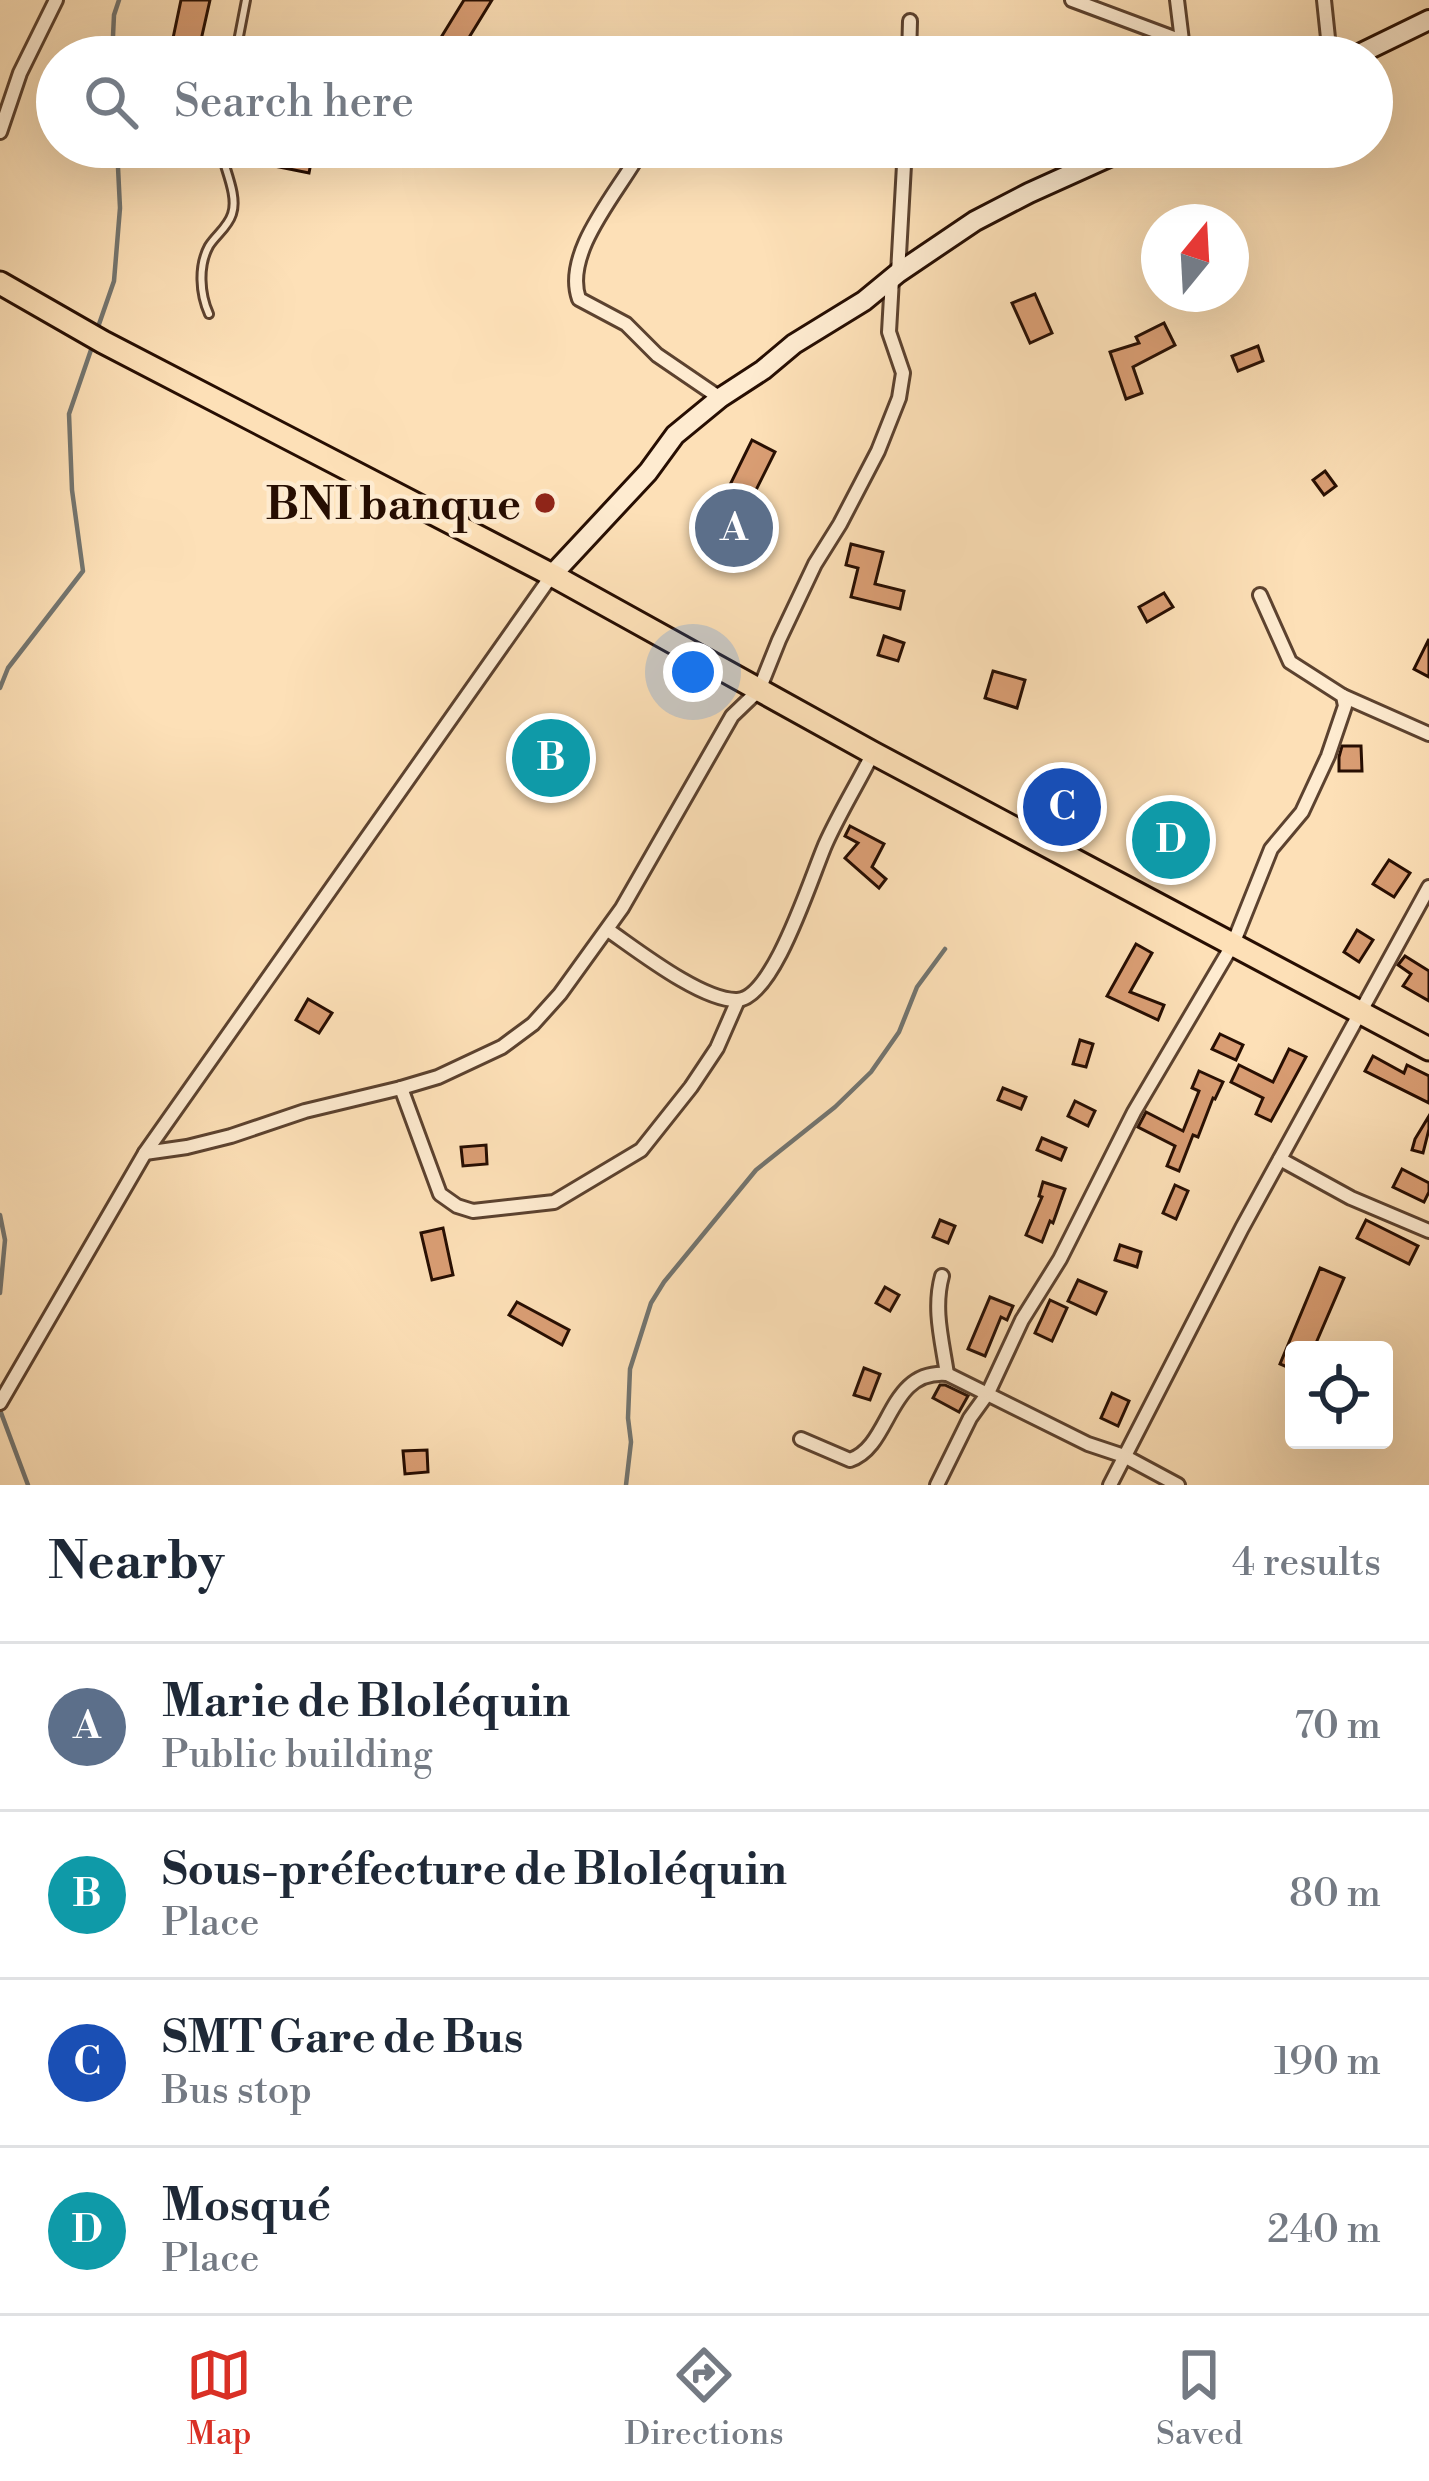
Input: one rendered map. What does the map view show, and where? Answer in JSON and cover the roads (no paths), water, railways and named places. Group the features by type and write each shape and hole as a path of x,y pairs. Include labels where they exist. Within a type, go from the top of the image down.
{"highway":[{"path":"0,282 103,342 552,575 1429,1049"}],"main road":[{"path":"1393,38 1429,20"},
{"path":"552,575 648,472 675,435 720,398 944,241 1003,206 1085,168"}],"street":[{"path":"38,36 56,0"},
{"path":"1072,0 1169,36"},
{"path":"1177,0 1181,36"},
{"path":"1324,0 1328,36"},
{"path":"910,21 910,36"},
{"path":"0,132 36,41"},
{"path":"632,168 594,222 581,257 576,293 626,324 657,355 720,398"},
{"path":"145,1153 209,1142 305,1111 401,1088 471,1063 533,1024 560,994 608,930 732,716 759,690 815,564 878,451 899,398 903,374 889,332 888,305 895,276 903,168"},
{"path":"0,1403 145,1153 552,575"},
{"path":"1260,595 1290,662 1343,696 1429,734"},
{"path":"937,1485 1134,1112 1233,944 1271,849 1303,812 1346,706 1343,696"},
{"path":"608,930 706,991 738,1000 753,994 776,961 827,840 873,752"},
{"path":"1110,1485 1429,887"},
{"path":"401,1088 440,1194 473,1211 554,1202 641,1150 717,1048 738,1000"},
{"path":"1280,1159 1351,1198 1429,1231"},
{"path":"942,1276 937,1296 947,1373"},
{"path":"801,1439 850,1460 862,1456 915,1380 931,1372 947,1373 1178,1485"}],"lane":[{"path":"239,36 246,0"},
{"path":"209,314 202,300 204,261 234,209 225,168"}],"waterway":[{"path":"113,36 119,0"},
{"path":"97,330 114,281 118,168"},
{"path":"0,688 8,668 83,571 72,490 69,414 92,347"},
{"path":"626,1485 630,1369 651,1303 756,1170 871,1072 899,1032 917,987 945,949"},
{"path":"0,1215 5,1240 0,1293"},
{"path":"0,1410 28,1485"}],"place":[{"name":"BNI banque","path":"545,503"},
{"name":"Marie de Bloléquin","path":"734,528"},
{"name":"Sous-préfecture de Bloléquin","path":"551,758"},
{"name":"SMT Gare de Bus","path":"1062,807"},
{"name":"Mosqué","path":"1171,840"}]}
